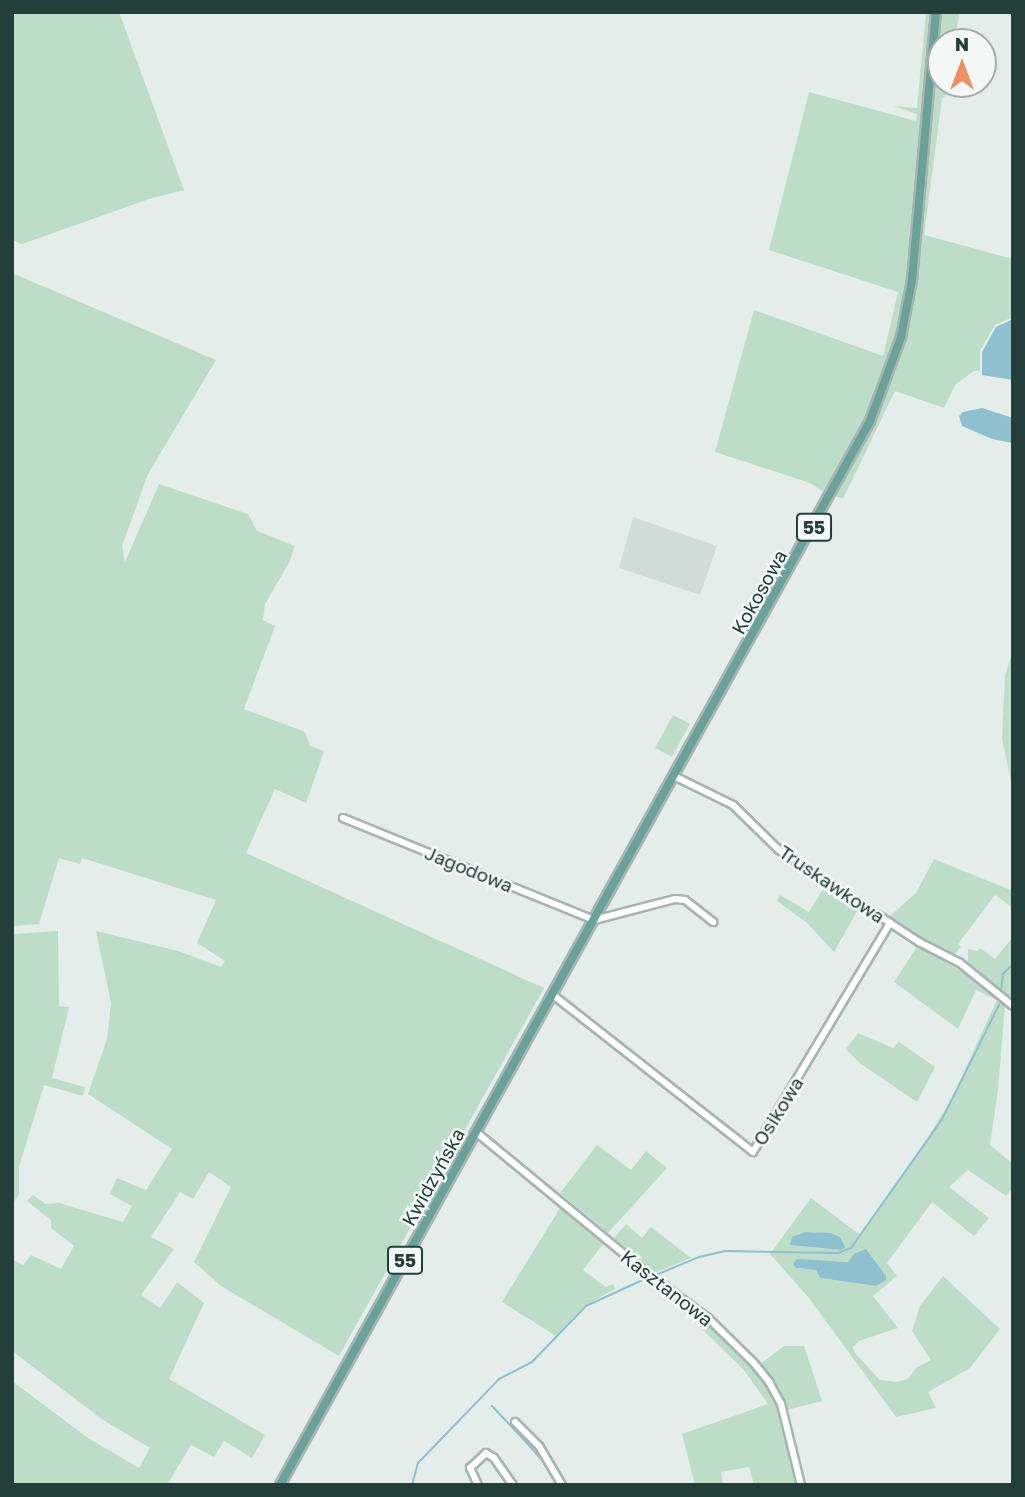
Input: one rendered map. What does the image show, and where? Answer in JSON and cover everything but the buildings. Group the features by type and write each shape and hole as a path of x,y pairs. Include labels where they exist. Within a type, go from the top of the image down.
{"main road":[{"name":"Kokosowa","path":"552,995 837,486 870,421 888,376 901,337 912,281 924,179 936,12"},
{"name":"Kwidzyńska","path":"280,1485 552,995"}],"street":[{"name":"Truskawkowa","path":"674,776 733,805 779,850 919,942 960,963 1013,1006"},
{"name":"Jagodowa","path":"343,817 594,920"},
{"path":"594,920 676,899 685,900 713,922"},
{"name":"Osikowa","path":"552,995 753,1152 890,923"},
{"name":"Kasztanowa","path":"476,1132 648,1274 708,1318 753,1362 781,1404 802,1485"},
{"path":"515,1422 539,1446 562,1485"},
{"path":"478,1485 470,1468 486,1453 494,1458 513,1485"}],"shaded area":[{"path":"633,517 717,546 700,595 619,568"}],"green space":[{"path":"12,12 119,12 184,190 149,199 22,244 12,240"},
{"path":"926,12 960,12 957,28 927,28 927,98 943,98 924,235 1013,259 1013,317 995,325 980,351 980,371 974,371 955,385 944,408 895,391 843,499 810,483 715,452 754,310 883,356 898,292 769,250 809,92 916,121 917,114 893,106 917,108"},
{"path":"12,273 216,360 148,474 122,546 125,562 159,484 248,514 257,531 295,546 289,563 265,604 263,620 275,626 244,709 305,732 310,746 324,751 306,803 275,789 246,853 544,988 339,1356 221,1286 194,1262 231,1187 209,1172 193,1199 180,1192 151,1237 174,1249 141,1295 160,1308 177,1282 204,1303 169,1379 265,1435 252,1458 224,1441 214,1457 191,1445 167,1485 12,1485 12,1381 88,1438 139,1468 150,1448 103,1420 12,1351 12,1259 23,1265 31,1255 61,1269 74,1246 51,1228 51,1220 27,1201 33,1195 46,1204 59,1203 123,1222 132,1206 110,1194 117,1178 146,1190 172,1149 88,1094 107,1039 111,1003 96,931 178,951 221,967 225,961 197,943 216,900 82,858 80,864 59,858 39,924 12,926"},
{"path":"1013,650 1013,790 1002,738 1005,676"},
{"path":"673,715 690,724 672,757 655,748"},
{"path":"934,859 1013,891 1013,908 995,895 958,944 961,947 954,955 925,941 889,917 916,893"},
{"path":"825,886 860,906 834,952 807,923 777,901 780,895 809,912"},
{"path":"58,931 59,1006 69,1007 52,1078 85,1087 83,1096 44,1085 19,1167 19,1194 12,1205 12,934"},
{"path":"1013,937 1013,1011 1005,1005 990,1145 1013,1164 1013,1187 1006,1196 968,1170 949,1187 989,1218 974,1236 932,1202 887,1263 897,1276 873,1296 898,1328 859,1341 853,1347 855,1353 880,1380 897,1382 908,1379 916,1368 931,1360 912,1331 920,1306 943,1276 1000,1329 970,1368 928,1392 936,1408 896,1417 809,1298 770,1254 811,1198 860,1235 920,1151 953,1096 997,1000 976,990 958,1029 894,982 918,945 980,983 982,977 968,965 968,949 977,951 980,948 995,959","holes":["816,1232 841,1250 790,1245 798,1234","866,1249 886,1276 876,1286 820,1278 816,1270 796,1268 829,1261 849,1262"]},
{"path":"858,1033 893,1048 899,1042 935,1067 917,1102 861,1064 846,1049"},
{"path":"597,1145 631,1170 646,1151 667,1168 608,1233 560,1193"},
{"path":"560,1208 603,1244 583,1270 606,1287 613,1284 615,1289 586,1305 556,1336 502,1302"},
{"path":"626,1224 642,1238 651,1227 691,1258 654,1273 612,1240"},
{"path":"709,1324 755,1368 784,1346 804,1346 822,1401 779,1412 798,1485 754,1485 749,1467 721,1472 723,1485 695,1485 682,1434 768,1404 744,1370 703,1330"}],"water":[{"path":"1013,319 1013,380 982,375 982,352 996,327"},
{"path":"982,408 1013,418 1013,443 992,439 962,426 959,416 963,412"},
{"path":"805,1232 831,1233 840,1237 845,1247 841,1250 790,1245 792,1237"},
{"path":"866,1249 886,1276 886,1280 876,1286 820,1278 816,1270 796,1268 793,1264 797,1259 848,1262 854,1254"}],"waterway":[{"path":"1001,992 1003,974 1013,964"},
{"path":"658,1274 699,1257 726,1251 838,1253 851,1248 941,1121 999,1005"},
{"path":"412,1485 418,1463 499,1379 532,1362 586,1306 647,1278"},
{"path":"492,1406 548,1467 557,1485"}]}
